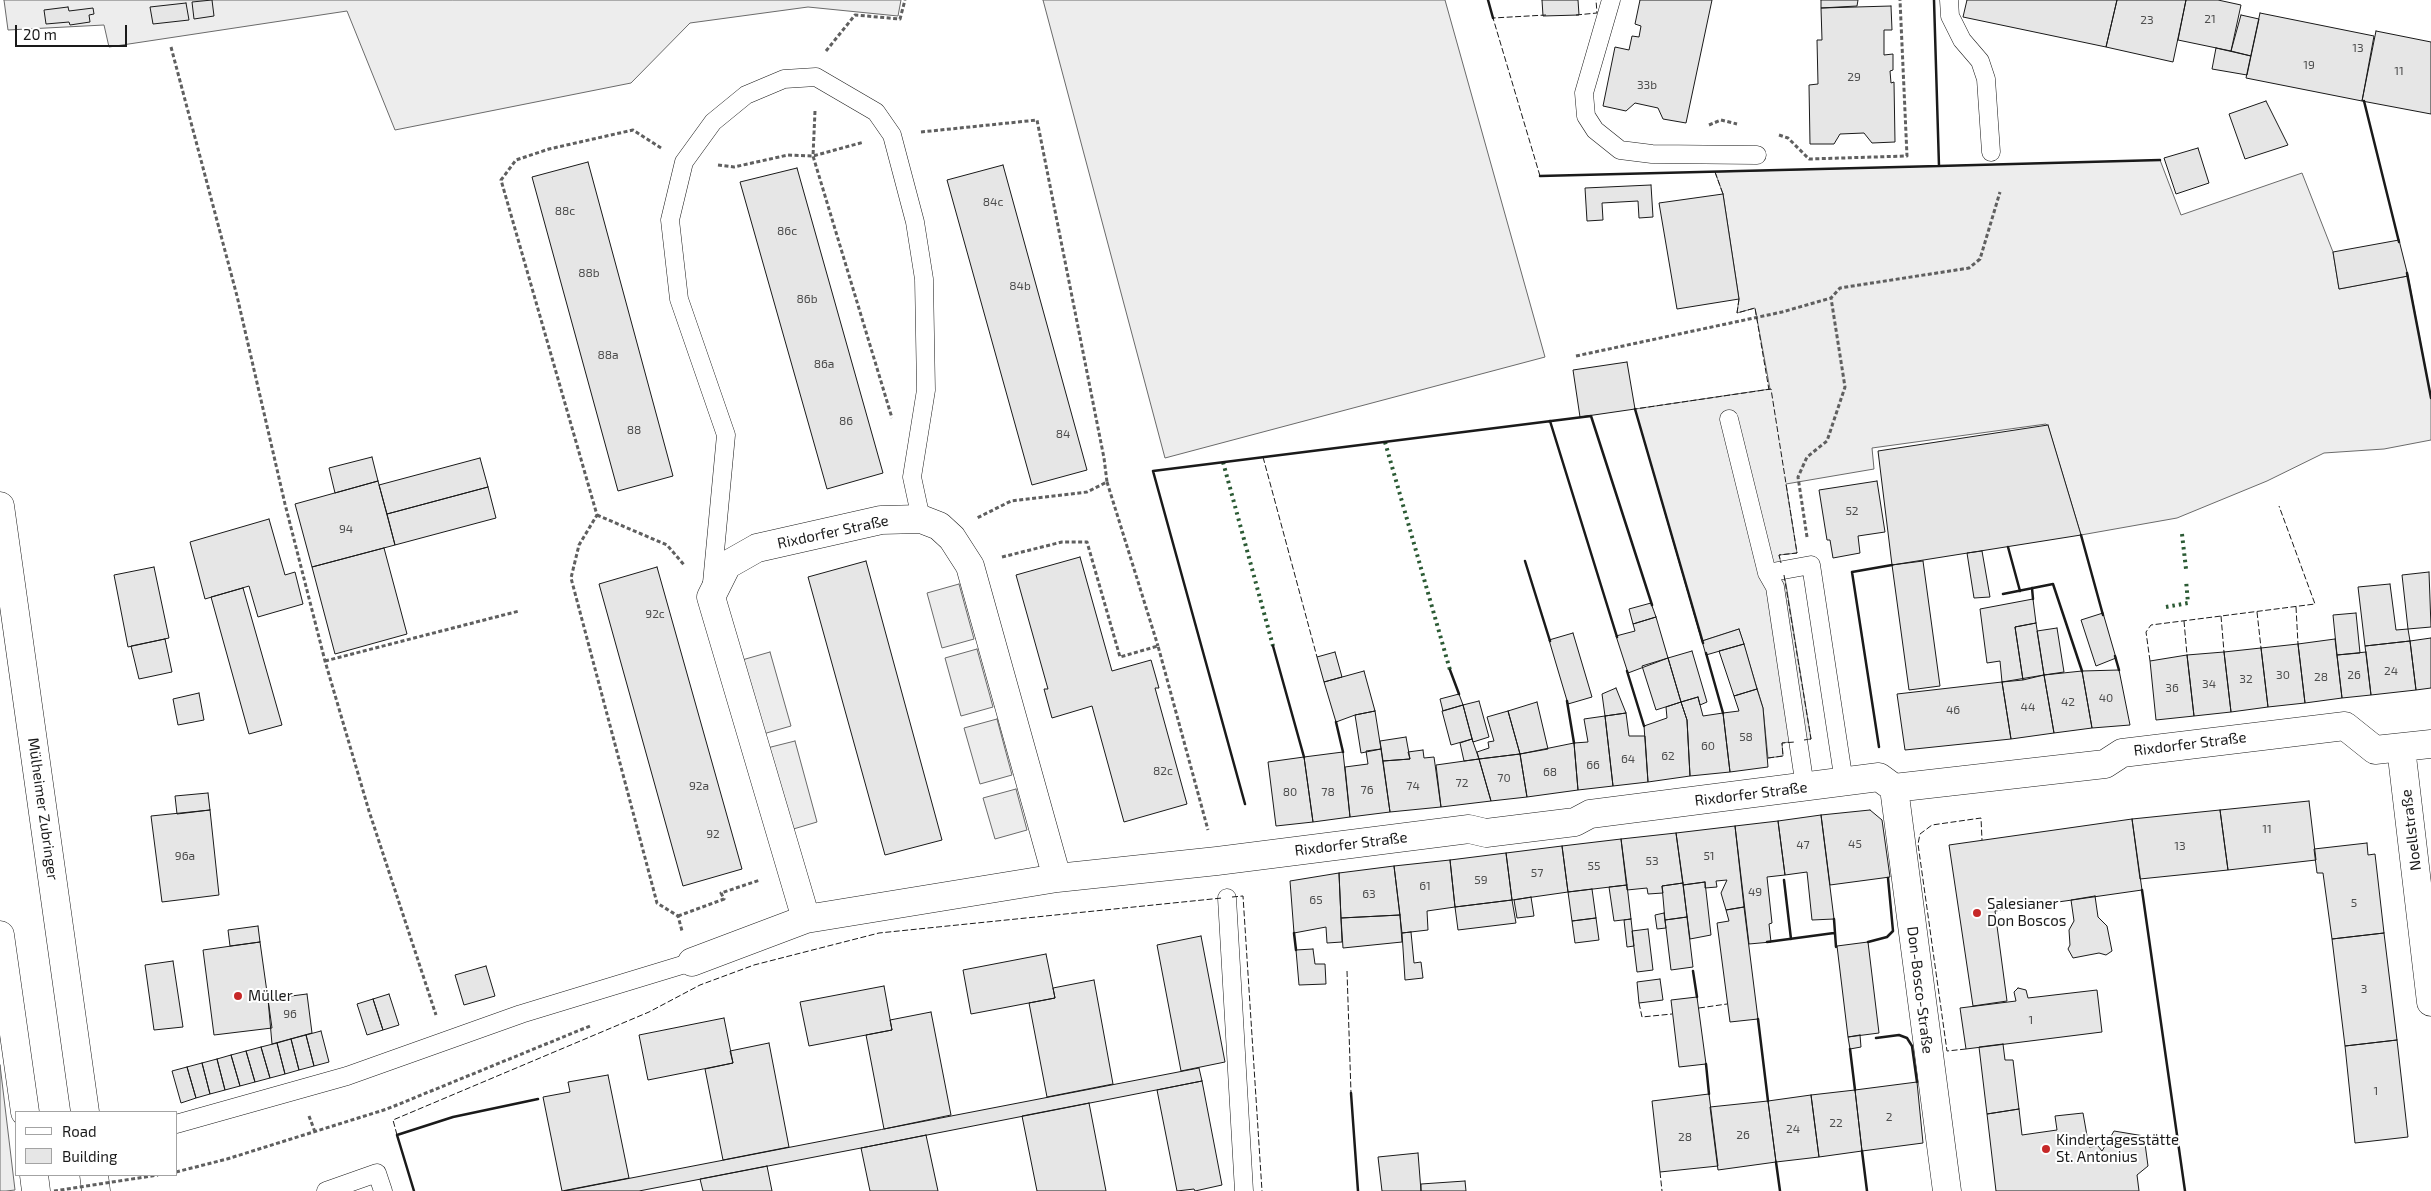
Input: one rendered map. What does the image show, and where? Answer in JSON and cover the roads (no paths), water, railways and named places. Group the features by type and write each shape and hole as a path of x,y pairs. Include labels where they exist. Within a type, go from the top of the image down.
{"street":[{"name":"Mülheimer Zubringer","path":"0,506 85,1111"},
{"name":"Rixdorfer Straße","path":"711,596 727,565 757,548 881,520 921,519 939,526 952,538 970,566 1058,878"},
{"path":"711,596 806,919"},
{"name":"Rixdorfer Straße","path":"692,962 806,919 1058,878 1217,861 1469,829 1486,834 1575,822 1590,814 1880,777 1894,788 2105,764 2122,752 2345,726 2375,750 2431,744"},
{"name":"Noellstraße","path":"2401,748 2431,1002"},
{"name":"Don-Bosco-Straße","path":"1894,788 1947,1191"},
{"path":"0,936 25,1111"},
{"path":"34,1176 36,1191"},
{"path":"94,1176 96,1191"}],"lane":[{"path":"1611,0 1584,93 1586,116 1595,130 1620,150 1652,154 1757,155"},
{"path":"1949,0 1950,16 1962,40 1980,62 1986,79 1992,152"},
{"path":"711,596 726,435 680,299 670,220 684,162 713,122 746,95 784,79 816,77 876,112 892,134 915,222 924,279 926,390 912,478 921,519"},
{"path":"1729,419 1767,573 1775,587 1805,787"},
{"path":"1767,573 1811,565 1844,782"},
{"path":"1227,898 1244,1191"},
{"path":"178,1123 347,1076 521,1014 692,962"},
{"path":"326,1191 378,1173 383,1191"}],"place":[{"name":"Salesianer Don Boscos","path":"1977,913"},
{"name":"Müller","path":"238,996"},
{"name":"Kindertagesstätte St. Antonius","path":"2046,1149"}]}
